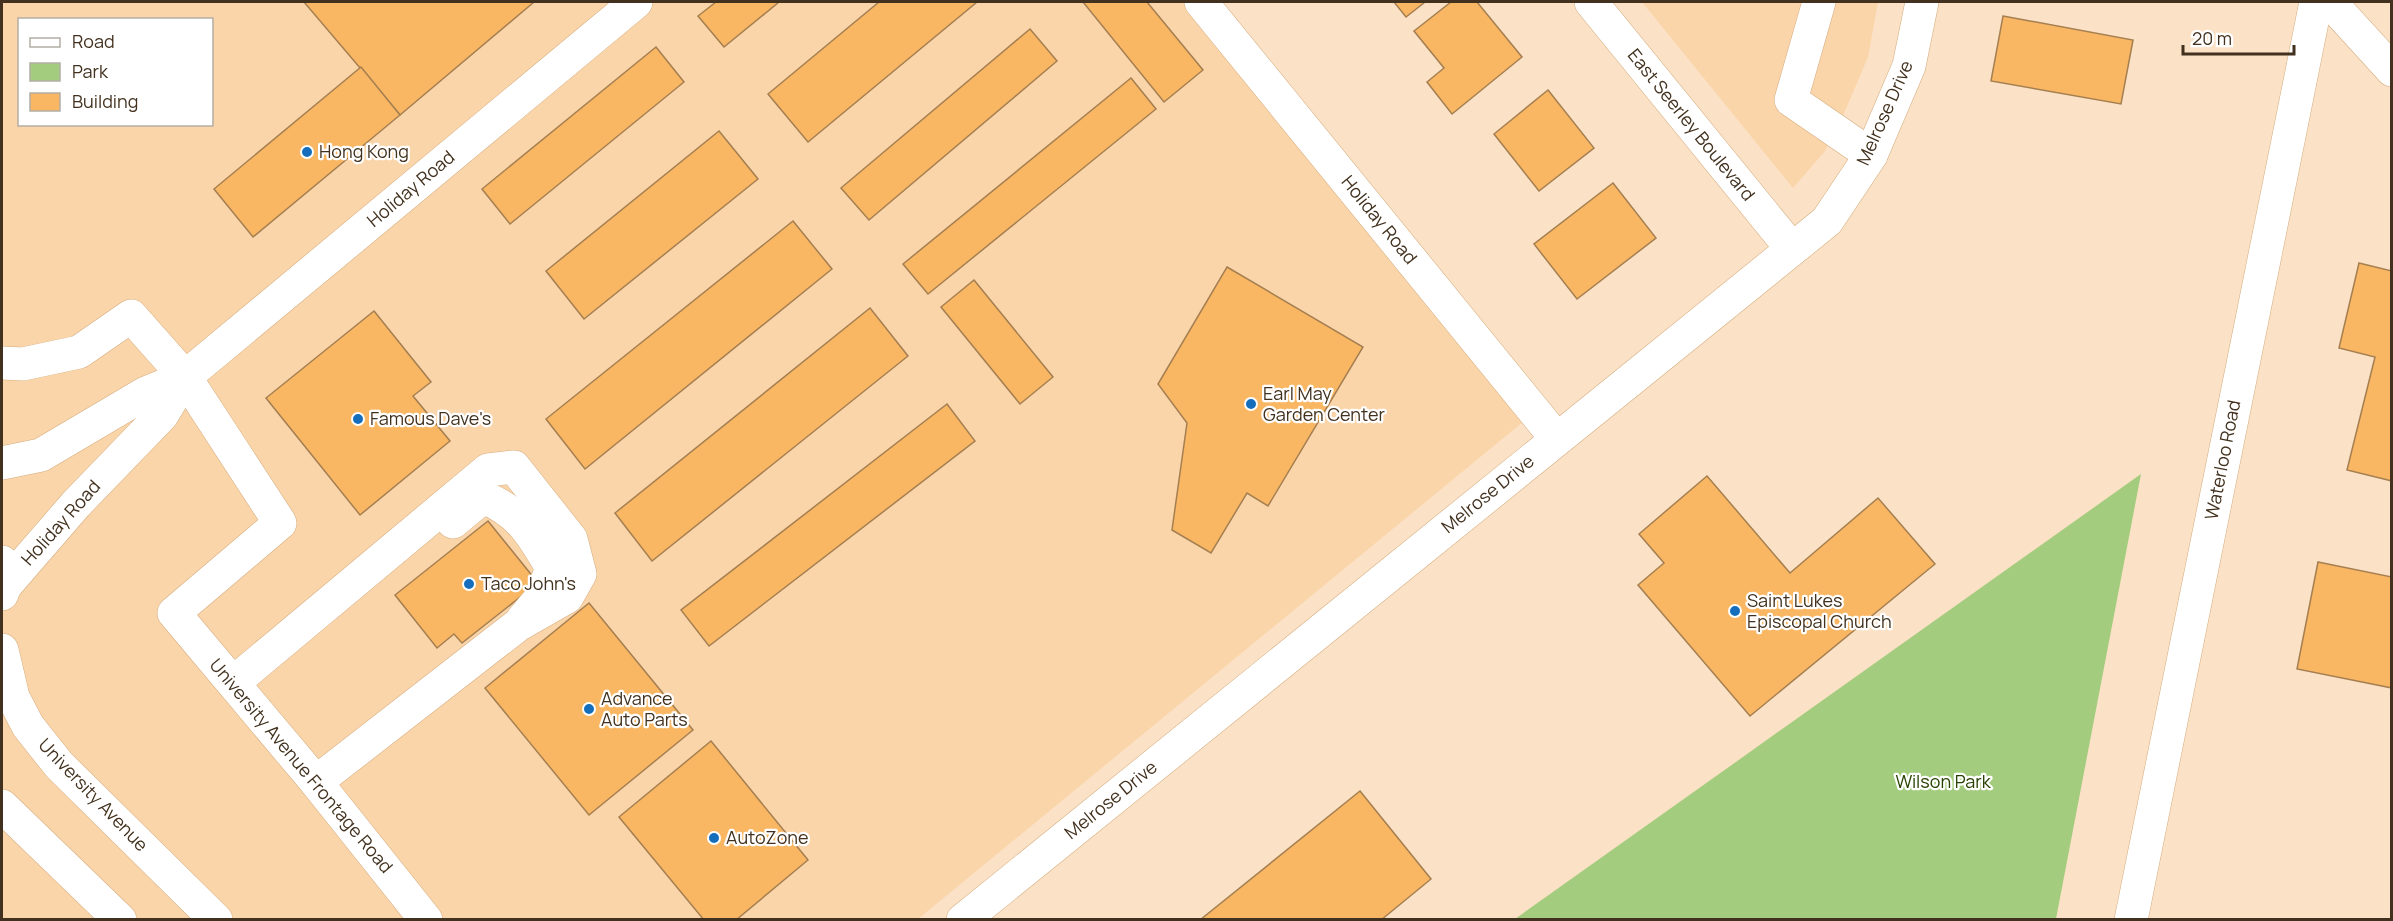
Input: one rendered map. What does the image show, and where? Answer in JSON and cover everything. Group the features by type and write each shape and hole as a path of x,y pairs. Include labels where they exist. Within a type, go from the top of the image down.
{"street":[{"name":"Holiday Road","path":"2,463 41,455 146,393 185,377 636,2"},
{"name":"Holiday Road","path":"1201,2 1556,438"},
{"name":"East Seerley Boulevard","path":"1590,2 1792,249"},
{"path":"1819,2 1791,100 1871,155"},
{"name":"Melrose Drive","path":"963,920 1827,221 1871,155 1909,66 1922,2"},
{"name":"Waterloo Road","path":"2131,920 2316,2"},
{"path":"2330,2 2391,70"},
{"path":"2,363 23,364 79,352 131,316 185,377"},
{"name":"Holiday Road","path":"3,581 162,415 185,377"},
{"name":"University Avenue Frontage Road","path":"185,377 280,523 174,614 316,782 426,920"},
{"path":"233,683 489,470 514,467 571,539 580,574 567,597 518,625 316,782"},
{"name":"University Avenue","path":"2,650 13,697 28,726 59,765 216,920"},
{"path":"2,806 120,920"}],"shaded area":[{"path":"2,2 1201,2 1535,412 918,919 2,920"},
{"path":"1642,2 1878,2 1868,57 1842,118 1825,151 1793,188"}],"green space":[{"name":"Wilson Park","path":"2141,474 2056,919 1515,919"}],"building":[{"path":"304,2 534,2 400,115"},
{"path":"716,2 779,2 724,47 698,16"},
{"path":"879,2 977,2 808,142 768,94"},
{"path":"1083,2 1147,2 1203,70 1164,102"},
{"path":"1394,2 1425,2 1406,17"},
{"path":"1451,2 1477,2 1522,57 1452,114 1427,82 1444,68 1414,31"},
{"path":"2003,16 2133,40 2121,104 1991,81"},
{"path":"1030,29 1057,61 869,220 841,188"},
{"path":"656,47 684,82 510,224 482,189"},
{"name":"Hong Kong","path":"361,67 400,115 253,237 214,189"},
{"path":"1131,78 1156,109 928,294 903,264"},
{"path":"1548,90 1594,148 1539,191 1494,134"},
{"path":"719,131 758,179 584,319 546,271"},
{"path":"1613,183 1656,238 1577,299 1534,244"},
{"path":"793,221 832,269 585,469 546,419"},
{"path":"2359,263 2392,271 2392,481 2347,470 2375,357 2339,348"},
{"name":"Earl May Garden Center","path":"1227,267 1363,347 1268,506 1247,493 1211,553 1172,530 1187,423 1158,384"},
{"path":"974,280 1053,377 1020,404 941,307"},
{"path":"870,308 908,356 652,561 615,513"},
{"name":"Famous Dave's","path":"374,311 431,382 413,396 450,441 360,515 266,398"},
{"path":"947,404 975,441 709,646 681,610"},
{"path":"1707,476 1790,573 1878,498 1935,564 1750,716 1638,585 1664,563 1639,534"},
{"path":"488,521 538,583 462,643 454,634 437,648 395,595"},
{"path":"2318,562 2392,577 2392,688 2297,669"},
{"name":"Advance Auto Parts","path":"589,603 693,730 589,815 485,688"},
{"name":"AutoZone","path":"711,741 808,860 736,920 704,920 619,817"},
{"path":"1360,791 1431,879 1381,920 1200,920"}],"place":[{"name":"Hong Kong","path":"307,152"},
{"name":"Earl May Garden Center","path":"1251,404"},
{"name":"Famous Dave's","path":"358,419"},
{"name":"Taco John's","path":"469,584"},
{"name":"Saint Lukes Episcopal Church","path":"1735,611"},
{"name":"Advance Auto Parts","path":"589,709"},
{"name":"AutoZone","path":"714,838"}]}
